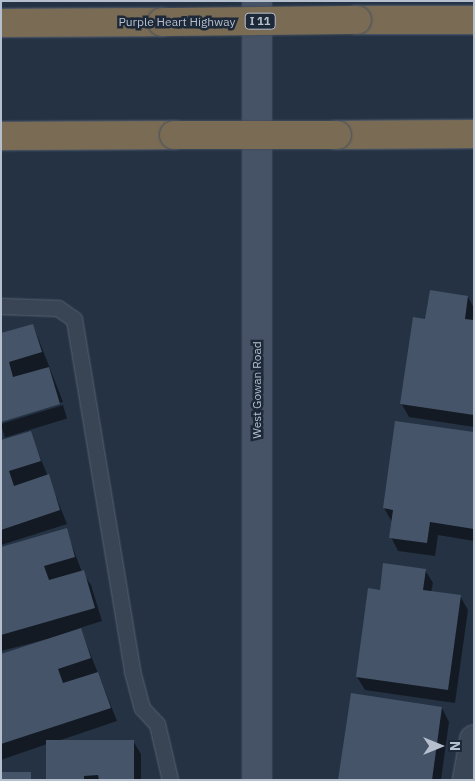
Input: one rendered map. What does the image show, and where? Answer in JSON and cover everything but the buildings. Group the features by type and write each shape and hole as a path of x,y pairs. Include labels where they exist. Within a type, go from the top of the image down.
{"highway":[{"name":"Purple Heart Highway","path":"1,23 474,20"},
{"path":"1,136 474,134"}],"street":[{"name":"West Gowan Road","path":"257,780 258,1"},
{"path":"470,775 474,740"}],"lane":[{"path":"1,306 58,308 74,319 132,670 142,708 157,724 170,780"}]}
